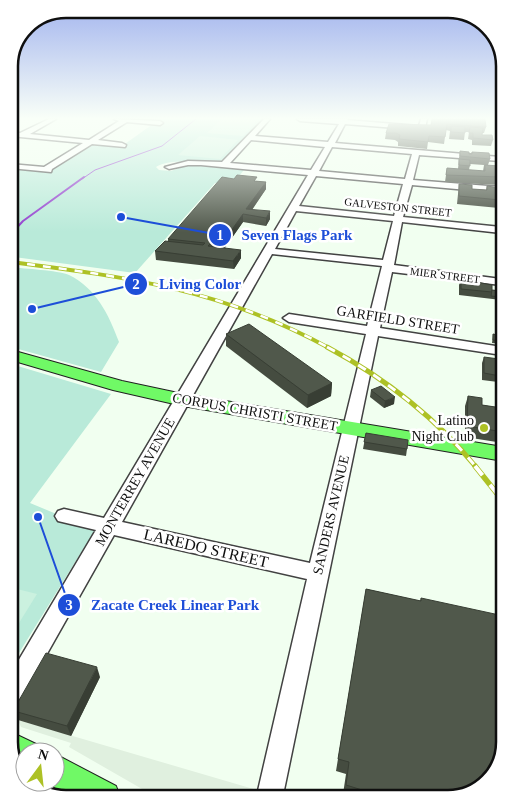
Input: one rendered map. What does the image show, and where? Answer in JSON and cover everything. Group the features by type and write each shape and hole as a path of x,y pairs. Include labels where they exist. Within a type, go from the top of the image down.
{"main road":[{"name":"CORPUS CHRISTI STREET","path":"18,357 119,386 183,400 496,453"},
{"path":"65,776 88,789"}],"street":[{"path":"18,167 46,170 68,157"},
{"path":"224,165 231,157"},
{"name":"MONTERREY AVENUE","path":"18,683 323,157"},
{"name":"SANDERS AVENUE","path":"271,790 398,219 415,157"},
{"path":"472,157 496,159"},
{"path":"169,167 194,162 496,190"},
{"name":"GALVESTON STREET","path":"293,208 496,229"},
{"name":"MIER STREET","path":"269,251 496,281"},
{"name":"GARFIELD STREET","path":"289,318 496,350"},
{"name":"LAREDO STREET","path":"64,516 318,573"}],"shaded area":[{"path":"71,157 227,157 221,163 178,162 162,164 156,167 159,170 171,171 187,165 244,170 234,182 215,183 135,273 18,258 18,169 47,172"},
{"path":"195,157 222,157 220,159"},
{"path":"18,268 64,273 87,287 94,295 106,312 119,342 101,372 18,349"},
{"path":"18,366 111,394 30,503 95,530 18,655"},
{"path":"18,589 37,594 18,625"},
{"path":"18,720 255,789 142,789 69,747 71,743 21,727"}],"building":[{"path":"467,157 490,157 490,159"},
{"path":"459,159 470,160 470,166 459,165"},
{"path":"485,165 496,166 496,177 446,175 447,168 485,171"},
{"path":"237,175 257,177 254,181 266,182 246,209 270,211 266,218 243,214 221,245 210,244 208,246 241,250 233,261 155,251 165,241 203,245 205,243 168,239 222,177 234,179"},
{"path":"459,184 472,185 472,189 487,190 487,186 496,187 496,200 459,196"},
{"path":"461,279 492,285 492,292 461,289"},
{"path":"492,290 496,290 496,296 491,296"},
{"path":"249,324 332,383 308,395 226,334"},
{"path":"493,334 496,335 496,340 493,340"},
{"path":"484,357 496,359 496,375 484,373"},
{"path":"381,386 395,397 385,401 371,390"},
{"path":"468,396 482,398 482,405 496,407 496,431 467,426"},
{"path":"366,433 408,440 407,449 364,442"},
{"path":"366,589 421,601 421,598 496,614 496,751 492,763 480,778 470,785 449,790 361,790 346,785 349,762 338,759"},
{"path":"46,653 97,667 67,726 18,712 18,702"}],"waterway":[{"path":"82,179 95,170 132,157"},
{"path":"18,226 84,177"}],"railway":[{"path":"18,263 135,281 213,299 290,328 329,348"},
{"path":"327,347 388,385 408,400 444,432 476,467"},
{"path":"475,466 496,492"}],"place":[{"name":"Seven Flags Park","path":"121,217"},
{"name":"Living Color","path":"32,309"},
{"name":"Latino Night Club","path":"484,428"},
{"name":"Zacate Creek Linear Park","path":"38,517"}]}
